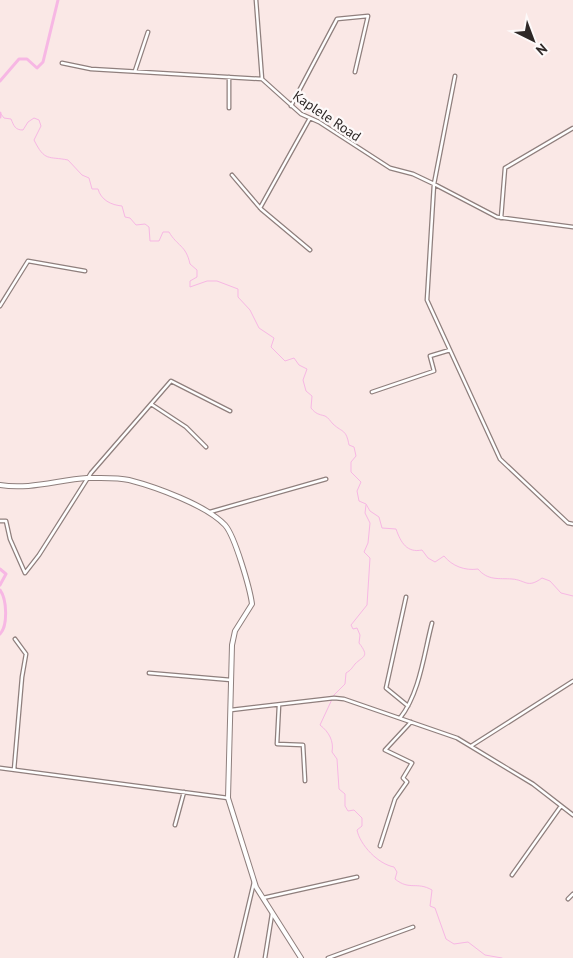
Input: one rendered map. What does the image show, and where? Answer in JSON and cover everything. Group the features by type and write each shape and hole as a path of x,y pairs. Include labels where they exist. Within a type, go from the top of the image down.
{"street":[{"path":"62,63 91,69 262,79 256,0"},
{"path":"291,106 337,19 368,16 355,72"},
{"path":"135,71 148,32"},
{"path":"455,76 434,184 426,299 500,459 568,522 573,524"},
{"path":"229,77 229,108"},
{"name":"Kaplele Road","path":"262,79 291,106 390,168 413,174 500,218 573,227"},
{"path":"260,208 310,118"},
{"path":"500,218 505,168 573,128"},
{"path":"232,176 260,208 310,250"},
{"path":"0,306 28,261 85,271"},
{"path":"372,392 434,370 430,356 450,350"},
{"path":"0,521 6,521 13,546 25,573 39,555 87,478 172,381 230,411"},
{"path":"151,404 186,427 206,446"},
{"path":"0,485 31,486 87,478 128,480 183,500 209,513 228,530 251,593 251,609 237,626 232,639 228,798 254,882 301,958"},
{"path":"209,513 326,479"},
{"path":"406,597 386,688 408,706"},
{"path":"400,718 408,706 432,623"},
{"path":"14,770 22,677 26,654 15,639"},
{"path":"149,673 231,680"},
{"path":"471,746 573,681"},
{"path":"231,710 336,698 412,722 471,746 530,782 573,815"},
{"path":"279,705 276,744 303,744 306,781"},
{"path":"380,846 395,799 408,782 403,778 412,763 385,750 412,722"},
{"path":"0,768 228,798"},
{"path":"175,825 184,792"},
{"path":"512,875 561,806"},
{"path":"263,898 357,878"},
{"path":"236,958 254,882"},
{"path":"568,900 573,894"},
{"path":"265,958 272,913"},
{"path":"328,958 413,927"}],"waterway":[{"path":"0,81 19,59 27,59 37,68 43,62 58,0"},
{"path":"1,114 4,118 11,119 15,127 20,130 23,130 28,122 34,118 39,120 41,126 34,140 41,152 48,157 68,160 82,175 89,178 92,189 98,189 101,196 107,201 122,206 125,217 130,218 136,225 145,224 149,227 150,241 159,241 163,232 169,232 184,249 190,264 197,270 197,277 190,281 190,287 207,281 217,281 238,289 238,297 250,310 259,328 274,338 271,347 285,361 294,358 299,365 307,369 303,380 306,391 312,396 311,408 317,414 326,417 344,432 349,445 354,447 356,456 351,462 351,472 361,482 357,491 359,501 366,504 370,511 379,517 382,528 396,529 405,546 412,550 422,550 428,558 435,562 444,556 451,563 459,567 478,569 482,573 494,578 512,579 527,583 533,583 542,578 550,581 561,593 573,596"},
{"path":"366,505 365,513 370,523 368,543 364,552 370,558 367,605 351,625 353,629 357,628 360,635 359,643 365,654 346,673 345,684 334,695 320,725 330,737 332,752 337,759 339,789 345,794 345,806 348,811 354,810 362,818 362,826 357,830 366,848 376,858 394,867 397,872 395,879 400,883 422,886 432,890 430,906 435,908 446,939 454,944 468,942 485,955 502,958"},
{"path":"0,569 6,574 0,585"},
{"path":"0,590 6,612 3,630 0,634"}]}
